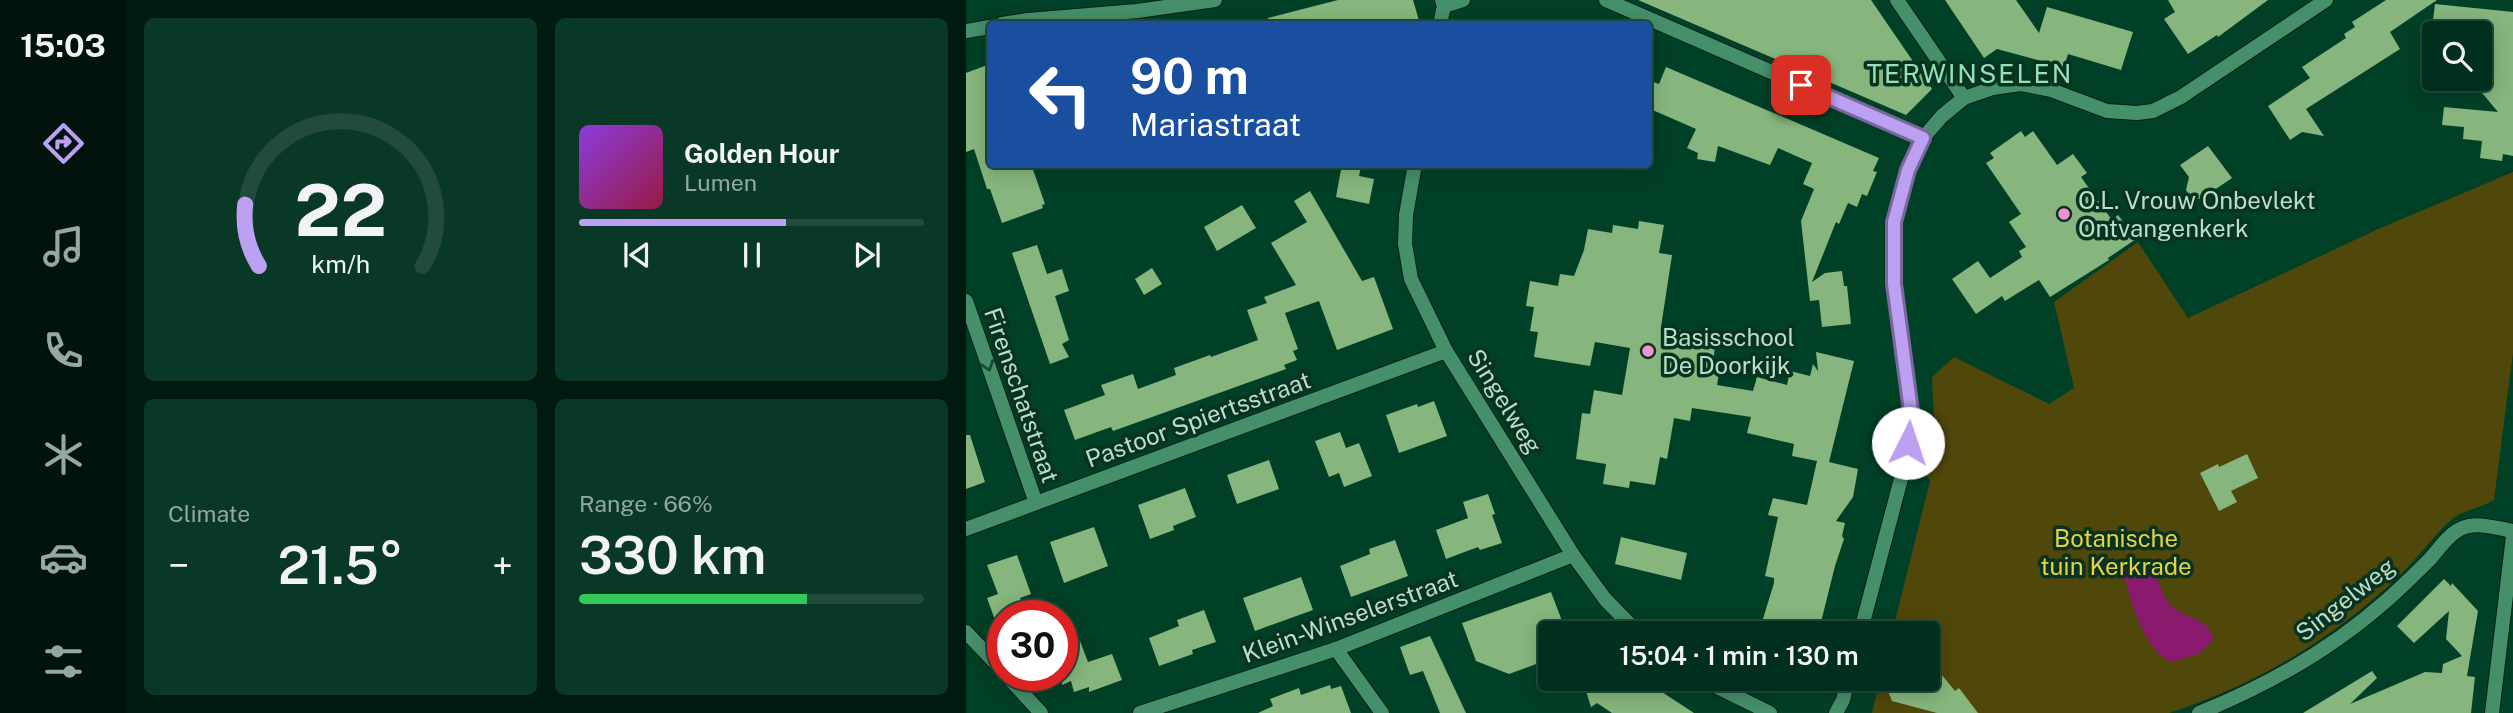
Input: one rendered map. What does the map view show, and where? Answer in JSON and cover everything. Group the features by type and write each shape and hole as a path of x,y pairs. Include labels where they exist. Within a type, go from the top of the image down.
{"street":[{"path":"1022,21 1150,10 1214,0"},
{"path":"1440,21 1443,3 1463,0"},
{"path":"1606,0 1923,138"},
{"path":"1897,0 1964,98"},
{"path":"1863,621 1907,456 1911,411 1894,284 1894,222 1908,170 1923,138 1942,116 1964,98 1993,88 2020,84 2051,90 2107,111 2153,111 2181,97 2326,0"},
{"path":"966,31 987,28"},
{"name":"Singelweg","path":"1414,168 1406,215 1405,244 1411,279 1446,351 1573,555 1605,599 1626,621"},
{"name":"Firenschatstraat","path":"966,301 1036,503"},
{"name":"Pastoor Spiertsstraat","path":"966,529 1446,351"},
{"name":"Singelweg","path":"2199,713 2275,677 2333,642 2386,601 2446,540 2461,529 2482,525 2513,533"},
{"path":"2492,713 2513,533"},
{"name":"Klein-Winselerstraat","path":"1140,713 1336,649 1573,555"},
{"path":"966,632 987,654"},
{"path":"1336,649 1382,713"},
{"path":"1020,691 1041,713"},
{"path":"1725,691 1770,713"},
{"path":"1836,713 1846,691"}],"green space":[{"name":"Botanische tuin Kerkrade","path":"2513,172 2513,353 2494,500 2451,520 2375,598 2321,639 2263,674 2201,702 2169,713 1872,713 1877,691 1940,691 1940,621 1895,621 1930,481 1925,473 1934,426 1932,377 1954,357 2049,404 2074,388 2054,302 2138,242 2188,318 2376,230"}],"shaded area":[{"path":"2142,561 2153,570 2167,602 2172,607 2208,627 2213,640 2200,653 2173,662 2164,658 2148,640 2136,615 2126,581 2121,577 2131,562"}],"building":[{"path":"1338,0 1413,0 1419,21 1268,21 1268,18"},
{"path":"1638,0 1871,0 1932,89 1906,115"},
{"path":"1945,0 2016,0 2039,33 2047,7 2133,32 2121,70 2068,54 2064,67 1997,49 1984,58"},
{"path":"2168,0 2268,0 2218,37 2217,35 2188,54 2164,19 2175,12"},
{"path":"2386,0 2437,0 2390,32 2400,49 2306,109 2324,136 2302,132 2290,140 2268,106 2310,78 2302,67 2346,38 2344,34 2355,27 2352,22"},
{"path":"2435,4 2513,12 2513,156 2503,154 2502,161 2480,158 2482,141 2463,139 2464,127 2442,125 2444,107 2498,112 2480,91 2492,91 2492,21 2433,20"},
{"path":"987,65 987,168 1032,168 1045,204 1042,205 1043,208 1002,223 974,149 966,152 966,73"},
{"path":"1666,67 1879,158 1873,171 1877,172 1867,196 1862,194 1857,207 1848,203 1839,224 1836,222 1812,282 1825,273 1842,271 1844,286 1847,286 1851,324 1822,327 1819,300 1810,301 1801,221 1814,189 1803,184 1812,163 1778,148 1770,165 1718,146 1715,162 1697,159 1698,153 1687,148 1696,129 1652,110 1652,81 1659,84"},
{"name":"O.L. Vrouw Onbevlekt Ontvangenkerk","path":"2021,131 2025,137 2033,131 2057,165 2073,154 2087,173 2081,177 2112,220 2118,215 2136,239 2108,258 2109,260 2050,297 2039,280 2005,301 2002,296 1976,314 1952,279 1978,261 1990,278 2022,257 2019,251 2026,247 2009,222 2021,214 1986,163 1994,158 1990,153"},
{"path":"2208,146 2232,178 2201,199 2191,198 2186,190 2189,177 2180,165"},
{"path":"1341,168 1361,168 1359,176 1374,179 1369,204 1336,197"},
{"path":"1310,191 1362,281 1374,277 1393,329 1337,350 1319,301 1285,313 1298,349 1293,351 1297,360 1284,365 1286,369 1113,431 1111,427 1075,440 1064,410 1105,395 1101,385 1133,374 1138,389 1176,375 1174,368 1258,340 1247,310 1267,303 1264,297 1296,285 1271,243 1307,222 1294,201"},
{"path":"1242,205 1256,228 1217,251 1204,227"},
{"path":"1639,221 1664,225 1659,253 1672,255 1661,327 1717,336 1713,360 1721,361 1717,385 1753,391 1757,377 1787,385 1790,371 1810,376 1813,364 1818,371 1816,352 1854,361 1829,462 1858,469 1853,497 1836,521 1845,523 1842,536 1844,539 1821,621 1762,621 1774,583 1774,578 1765,576 1778,517 1768,515 1773,498 1807,505 1817,461 1792,456 1794,444 1747,433 1751,417 1692,408 1690,421 1674,418 1667,459 1660,457 1655,485 1630,481 1629,488 1603,484 1606,464 1576,459 1582,413 1590,414 1594,390 1622,395 1630,348 1595,342 1590,366 1534,357 1538,332 1530,331 1534,307 1526,306 1530,281 1558,286 1560,274 1574,276 1584,250 1588,229 1612,233 1613,225 1638,229"},
{"path":"1037,245 1047,274 1062,269 1069,291 1055,296 1069,340 1062,344 1069,357 1050,364 1012,253"},
{"path":"1152,268 1162,284 1144,295 1135,279"},
{"path":"1434,401 1447,436 1399,453 1386,415"},
{"path":"1340,432 1346,448 1359,443 1372,476 1344,487 1339,473 1329,477 1315,441"},
{"path":"966,435 970,435 985,482 966,489"},
{"path":"2247,454 2258,478 2231,491 2237,502 2219,511 2200,473"},
{"path":"1269,460 1279,489 1237,504 1227,475"},
{"path":"1185,488 1196,517 1173,526 1174,530 1150,539 1138,505"},
{"path":"1488,494 1502,543 1480,550 1478,547 1446,559 1436,530 1468,518 1463,502"},
{"path":"1094,527 1108,566 1064,583 1050,542"},
{"path":"1621,537 1687,553 1681,580 1615,564"},
{"path":"1395,540 1408,576 1351,597 1340,566 1370,554 1369,549"},
{"path":"1017,555 1031,594 1021,600 988,600 998,594 987,565"},
{"path":"1301,577 1313,610 1255,631 1243,598"},
{"path":"2444,579 2451,586 2452,583 2478,611 2467,676 2475,677 2471,713 2303,713 2372,671 2377,678 2350,704 2425,672 2442,673 2443,664 2462,656 2446,639 2449,611 2414,643 2397,626"},
{"path":"1551,592 1562,621 1538,621 1538,663 1509,674 1476,661 1462,623"},
{"path":"1204,610 1216,642 1192,650 1193,654 1159,666 1149,638 1179,626 1177,620"},
{"path":"1430,636 1466,713 1440,713 1423,671 1410,675 1400,647"},
{"path":"1078,642 1088,662 1112,654 1122,680 1089,692 1089,687 1078,691"},
{"path":"1940,673 1955,691 1959,688 1978,713 1937,713 1892,701 1890,691 1940,691"},
{"path":"1330,685 1331,689 1341,686 1351,713 1258,713 1273,706 1270,699 1299,688 1301,695"},
{"path":"1586,691 1660,691 1694,713 1612,713 1597,703 1591,707"}],"place":[{"name":"O.L. Vrouw Onbevlekt Ontvangenkerk","path":"2064,214"},
{"name":"Basisschool De Doorkijk","path":"1648,351"}],"district":[{"name":"TERWINSELEN","path":"1970,73"}],"route":[{"path":"1801,85 1923,138 1908,170 1894,222 1894,284 1911,411 1908,443"}]}
